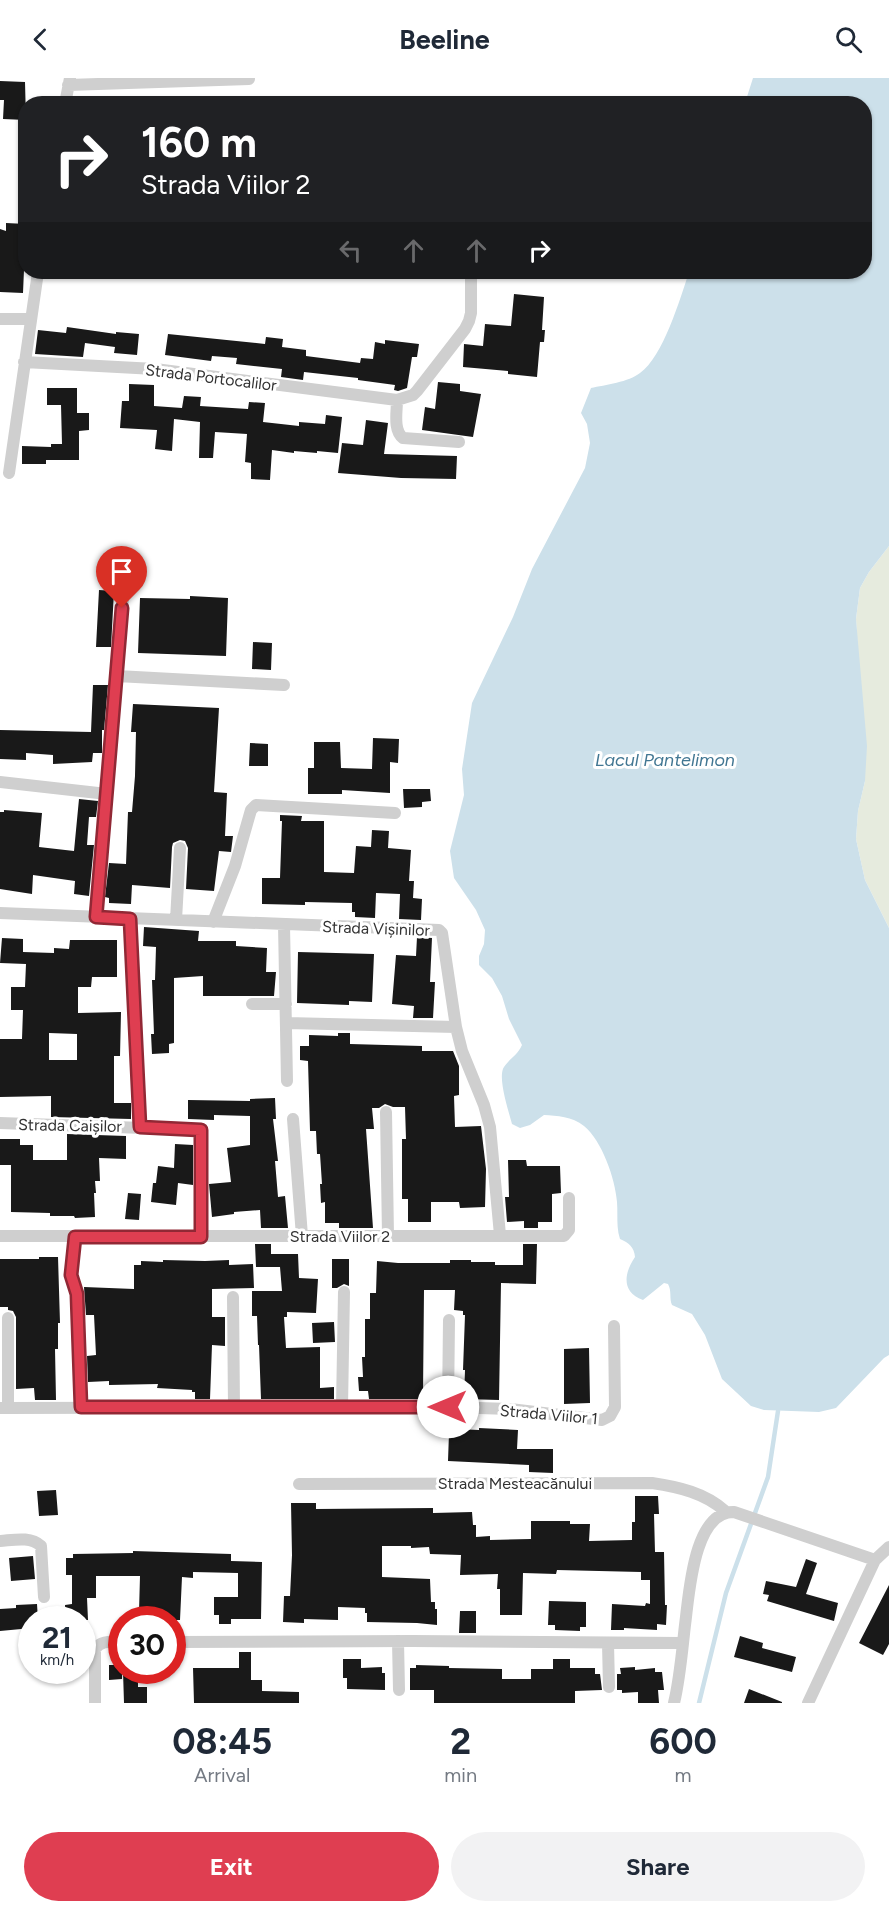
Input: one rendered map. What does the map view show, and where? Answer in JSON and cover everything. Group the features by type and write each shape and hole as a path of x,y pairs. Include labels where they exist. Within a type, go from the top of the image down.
{"street":[{"path":"66,96 69,81 249,79"},
{"path":"9,473 37,279"},
{"path":"459,442 403,438 397,429 397,400 413,395 417,391 465,329 471,313 471,279"},
{"path":"0,319 30,319"},
{"name":"Strada Portocalilor","path":"24,362 155,369 397,400"},
{"path":"96,917 124,585"},
{"path":"117,676 284,685"},
{"path":"0,782 108,794"},
{"path":"213,922 236,866 251,810 256,805 395,813"},
{"path":"176,920 180,848"},
{"name":"Strada Vișinilor","path":"0,913 439,930 442,933 456,1027 462,1051 484,1105 490,1127 500,1235"},
{"name":"Strada Caișilor","path":"130,919 140,1127"},
{"path":"284,925 287,1081"},
{"path":"252,1004 286,1004"},
{"path":"286,1023 456,1027"},
{"path":"386,1112 388,1236"},
{"path":"293,1119 302,1236"},
{"name":"Strada Caișilor","path":"0,1123 201,1130 201,1237"},
{"name":"Strada Viilor 2","path":"0,1236 564,1236 568,1230 569,1198"},
{"path":"75,1237 71,1275 77,1294 81,1407"},
{"path":"342,1407 344,1292"},
{"path":"233,1297 234,1408"},
{"path":"4,1408 8,1318"},
{"path":"448,1407 449,1320"},
{"name":"Strada Viilor 1","path":"4,1408 448,1407 510,1409 605,1419 612,1412 615,1401 614,1326"},
{"name":"Strada Mesteacănului","path":"299,1484 652,1483 680,1488 730,1511 766,1521 875,1560"},
{"path":"674,1703 694,1563 709,1526 719,1515 730,1511"},
{"path":"0,1540 28,1539 41,1546 44,1597"},
{"path":"808,1703 875,1560 889,1547"},
{"path":"398,1641 399,1690"},
{"path":"95,1703 95,1649 98,1644 108,1642"},
{"path":"186,1642 683,1643"},
{"path":"608,1642 609,1687"}],"shaded area":[{"path":"889,546 889,928 865,880 856,839 858,811 865,781 856,619 860,588"}],"water":[{"name":"Lacul Pantelimon","path":"753,78 889,78 889,546 860,588 856,619 867,746 865,781 858,811 856,839 865,880 889,928 889,1355 836,1408 819,1412 764,1410 751,1406 722,1379 705,1335 692,1314 672,1305 668,1284 664,1283 643,1300 631,1292 627,1276 635,1257 634,1251 620,1239 616,1192 610,1171 602,1150 584,1126 569,1118 544,1115 530,1125 520,1128 512,1124 504,1095 502,1072 522,1045 509,1019 502,996 492,978 479,965 485,930 476,910 454,878 450,851 464,795 462,769 472,703 513,617 532,569 585,468 590,443 587,424 581,413 591,388 630,379 648,365 670,327 687,279 872,279 872,96 747,96"}],"building":[{"path":"0,81 25,82 25,96 18,96 18,120 3,119 4,100 0,100"},
{"path":"6,223 18,224 18,279 24,279 23,293 0,292 0,229 6,231"},
{"path":"514,294 544,297 542,330 545,330 544,342 540,342 537,377 508,374 508,371 463,367 464,344 483,346 485,324 511,326"},
{"path":"67,327 116,334 116,332 139,334 137,355 114,353 115,347 85,343 83,357 35,354 38,330 66,333"},
{"path":"168,334 265,344 266,337 283,339 282,347 306,350 306,356 360,363 361,358 373,359 375,342 385,344 385,340 419,344 417,357 412,357 407,388 398,391 394,390 395,385 358,380 358,378 304,372 303,380 281,377 282,369 236,364 237,358 212,356 211,361 165,355"},
{"path":"438,382 460,384 460,391 481,394 473,437 422,430 425,407 435,409"},
{"path":"129,384 154,385 154,406 182,408 184,396 201,397 200,406 248,409 249,402 265,403 263,422 299,426 299,422 325,424 326,415 342,417 338,453 294,451 294,453 272,450 270,480 251,479 251,463 245,462 247,434 215,432 213,458 199,458 200,422 174,419 172,451 155,449 157,430 120,428 122,401 129,401"},
{"path":"47,388 77,388 77,413 89,413 89,430 79,431 79,460 46,460 46,464 22,464 22,446 51,447 51,444 62,444 61,405 47,405"},
{"path":"366,420 388,423 384,454 457,456 456,479 338,473 342,443 363,445"},
{"path":"99,590 114,591 111,647 96,647"},
{"path":"190,596 228,598 226,656 138,653 140,598 190,599"},
{"path":"253,642 272,643 271,670 252,669"},
{"path":"93,685 108,685 104,730 102,730 102,753 93,753 92,762 53,764 53,755 26,753 26,760 0,759 0,730 91,732"},
{"path":"133,704 219,708 214,792 227,793 225,836 233,836 231,852 219,851 214,891 186,889 188,848 185,841 180,840 173,843 172,847 170,888 132,885 131,904 109,903 109,898 105,897 109,863 126,864 128,812 132,812 135,776 136,732 131,732"},
{"path":"373,738 399,739 398,763 390,762 390,793 342,790 342,794 308,794 308,768 314,768 314,742 340,742 341,768 372,769"},
{"path":"250,743 268,744 268,766 249,766"},
{"path":"403,789 430,789 431,801 422,802 422,807 404,808"},
{"path":"79,799 98,801 96,817 89,817 87,845 94,845 89,896 74,894 75,881 33,875 32,894 0,889 0,812 4,810 42,813 39,847 74,851"},
{"path":"280,815 302,816 301,821 324,821 324,872 354,873 356,846 371,847 372,830 389,831 388,848 411,850 409,881 414,881 413,898 422,899 421,920 399,919 400,894 376,893 375,918 355,917 355,912 352,912 352,903 262,904 262,878 280,878 282,821 280,821"},
{"path":"144,927 199,931 198,941 236,941 236,946 267,948 266,972 276,972 274,996 203,996 203,976 174,978 174,1043 169,1044 169,1053 152,1054 151,1034 154,1034 152,980 155,980 156,947 143,946"},
{"path":"417,937 432,938 430,982 435,982 433,1018 413,1018 414,1006 392,1004 396,955 416,956"},
{"path":"2,938 23,939 23,952 54,953 54,948 69,949 70,940 117,940 117,977 92,977 91,987 78,987 78,1013 121,1012 120,1056 114,1056 114,1103 131,1103 131,1119 51,1117 51,1096 0,1097 0,1039 22,1039 23,1010 11,1010 11,987 25,987 26,964 0,963","holes":["49,1033 77,1034 77,1060 49,1060"]},
{"path":"298,952 374,954 372,1002 349,1001 349,1005 297,1003"},
{"path":"338,1033 350,1033 350,1044 422,1046 422,1051 453,1051 459,1066 459,1095 454,1096 455,1127 481,1126 486,1169 485,1207 460,1208 459,1202 431,1202 431,1222 408,1222 408,1199 402,1199 402,1139 406,1139 405,1107 385,1104 379,1108 372,1108 374,1129 366,1129 373,1228 339,1228 339,1223 325,1223 325,1202 321,1203 320,1154 317,1154 316,1131 310,1131 308,1061 300,1060 300,1046 309,1046 309,1035 338,1036"},
{"path":"275,1098 276,1119 273,1119 278,1161 275,1161 278,1197 285,1196 288,1228 261,1228 260,1210 212,1217 209,1184 231,1182 227,1148 250,1145 250,1116 214,1115 214,1120 188,1119 188,1100 250,1101 250,1099"},
{"path":"67,1134 126,1136 126,1159 99,1158 100,1181 95,1181 96,1193 94,1193 95,1217 75,1218 74,1216 50,1216 50,1213 11,1212 11,1165 0,1165 0,1139 20,1139 20,1145 33,1145 33,1160 67,1160"},
{"path":"175,1144 193,1145 193,1185 178,1183 176,1205 151,1202 158,1166 174,1168"},
{"path":"508,1160 526,1160 527,1166 560,1166 561,1193 552,1194 552,1222 538,1222 538,1228 524,1228 524,1221 507,1222 505,1197 509,1197"},
{"path":"128,1193 141,1194 139,1220 125,1219"},
{"path":"255,1244 271,1244 271,1254 298,1254 299,1278 318,1279 316,1313 287,1312 287,1317 284,1317 286,1348 320,1347 320,1388 334,1387 334,1399 261,1399 257,1316 252,1316 252,1291 282,1291 280,1267 256,1267"},
{"path":"523,1244 537,1244 536,1284 501,1283 499,1400 464,1399 465,1315 463,1311 454,1310 455,1290 424,1290 423,1394 421,1394 421,1399 369,1399 368,1391 359,1391 358,1377 363,1377 362,1357 365,1357 365,1319 370,1319 370,1293 376,1293 377,1261 450,1263 450,1260 471,1260 471,1262 495,1262 495,1265 523,1265"},
{"path":"39,1257 58,1257 60,1323 58,1323 58,1349 55,1349 56,1400 35,1400 34,1388 16,1389 16,1317 13,1311 8,1310 8,1307 0,1307 0,1259 39,1259"},
{"path":"332,1259 349,1259 349,1286 344,1284 332,1288"},
{"path":"163,1260 229,1260 229,1265 253,1264 254,1288 212,1289 212,1317 225,1317 225,1346 212,1345 210,1399 195,1399 195,1392 192,1390 157,1388 158,1384 109,1385 109,1381 88,1382 87,1356 96,1355 94,1315 86,1315 84,1287 134,1289 134,1265 141,1265 141,1261 163,1262"},
{"path":"334,1322 335,1342 313,1343 312,1323"},
{"path":"589,1348 590,1403 564,1404 564,1349"},
{"path":"479,1428 518,1430 517,1449 553,1449 553,1473 529,1472 529,1465 448,1461 449,1433 455,1433 456,1429 479,1430"},
{"path":"56,1490 58,1515 39,1516 37,1491"},
{"path":"635,1496 658,1496 659,1514 654,1514 655,1552 664,1552 665,1605 667,1605 666,1625 657,1624 657,1630 624,1628 624,1630 611,1630 612,1604 645,1606 646,1603 650,1604 650,1580 641,1580 641,1572 557,1570 556,1574 523,1573 522,1615 500,1615 498,1574 460,1575 461,1555 430,1554 429,1547 411,1548 411,1546 382,1546 382,1577 430,1579 431,1602 435,1602 435,1609 437,1609 437,1625 367,1622 365,1608 338,1607 338,1620 304,1619 304,1623 283,1622 284,1596 290,1596 291,1503 316,1503 316,1509 433,1508 433,1513 472,1512 473,1525 476,1525 476,1537 490,1536 490,1540 531,1539 531,1521 570,1521 570,1524 590,1524 589,1541 632,1540"},
{"path":"133,1551 231,1554 231,1561 262,1562 261,1619 231,1619 231,1624 219,1624 219,1615 214,1615 214,1597 238,1597 238,1573 193,1572 193,1578 182,1577 181,1606 139,1606 140,1576 96,1576 96,1598 87,1598 87,1606 65,1606 72,1604 72,1575 66,1575 66,1558 73,1558 73,1554 133,1553"},
{"path":"33,1556 35,1579 11,1581 9,1558"},
{"path":"806,1559 817,1563 806,1594 838,1603 834,1621 767,1601 769,1595 763,1594 766,1581 796,1587"},
{"path":"889,1585 889,1644 883,1655 859,1643"},
{"path":"549,1601 586,1602 586,1627 580,1627 580,1631 555,1630 555,1625 548,1625"},
{"path":"37,1604 37,1606 18,1606 18,1629 0,1631 0,1609 16,1608 16,1605"},
{"path":"460,1611 476,1611 476,1633 459,1633"},
{"path":"740,1636 763,1643 762,1648 796,1657 792,1672 734,1657"},
{"path":"239,1652 251,1652 251,1680 262,1680 262,1691 299,1692 299,1703 194,1703 193,1668 239,1668"},
{"path":"343,1659 361,1659 361,1668 382,1667 382,1673 385,1673 385,1690 347,1689 347,1678 343,1678"},
{"path":"553,1659 570,1659 570,1668 595,1668 595,1674 600,1674 602,1690 575,1691 575,1703 434,1703 434,1690 410,1690 410,1668 416,1668 416,1665 502,1669 502,1679 531,1679 531,1669 553,1669"},
{"path":"635,1667 635,1670 655,1668 655,1672 662,1672 664,1690 658,1690 659,1703 638,1703 638,1692 622,1693 622,1690 617,1690 617,1674 621,1674 620,1668"},
{"path":"123,1684 138,1684 138,1687 147,1687 147,1703 124,1703"},
{"path":"749,1689 782,1702 782,1703 744,1703"}],"waterway":[{"path":"699,1703 726,1593 768,1477 778,1411"}],"route":[{"path":"122,608 96,917 130,919 140,1127 201,1130 201,1237 75,1237 71,1275 77,1294 81,1407 448,1407"}]}
